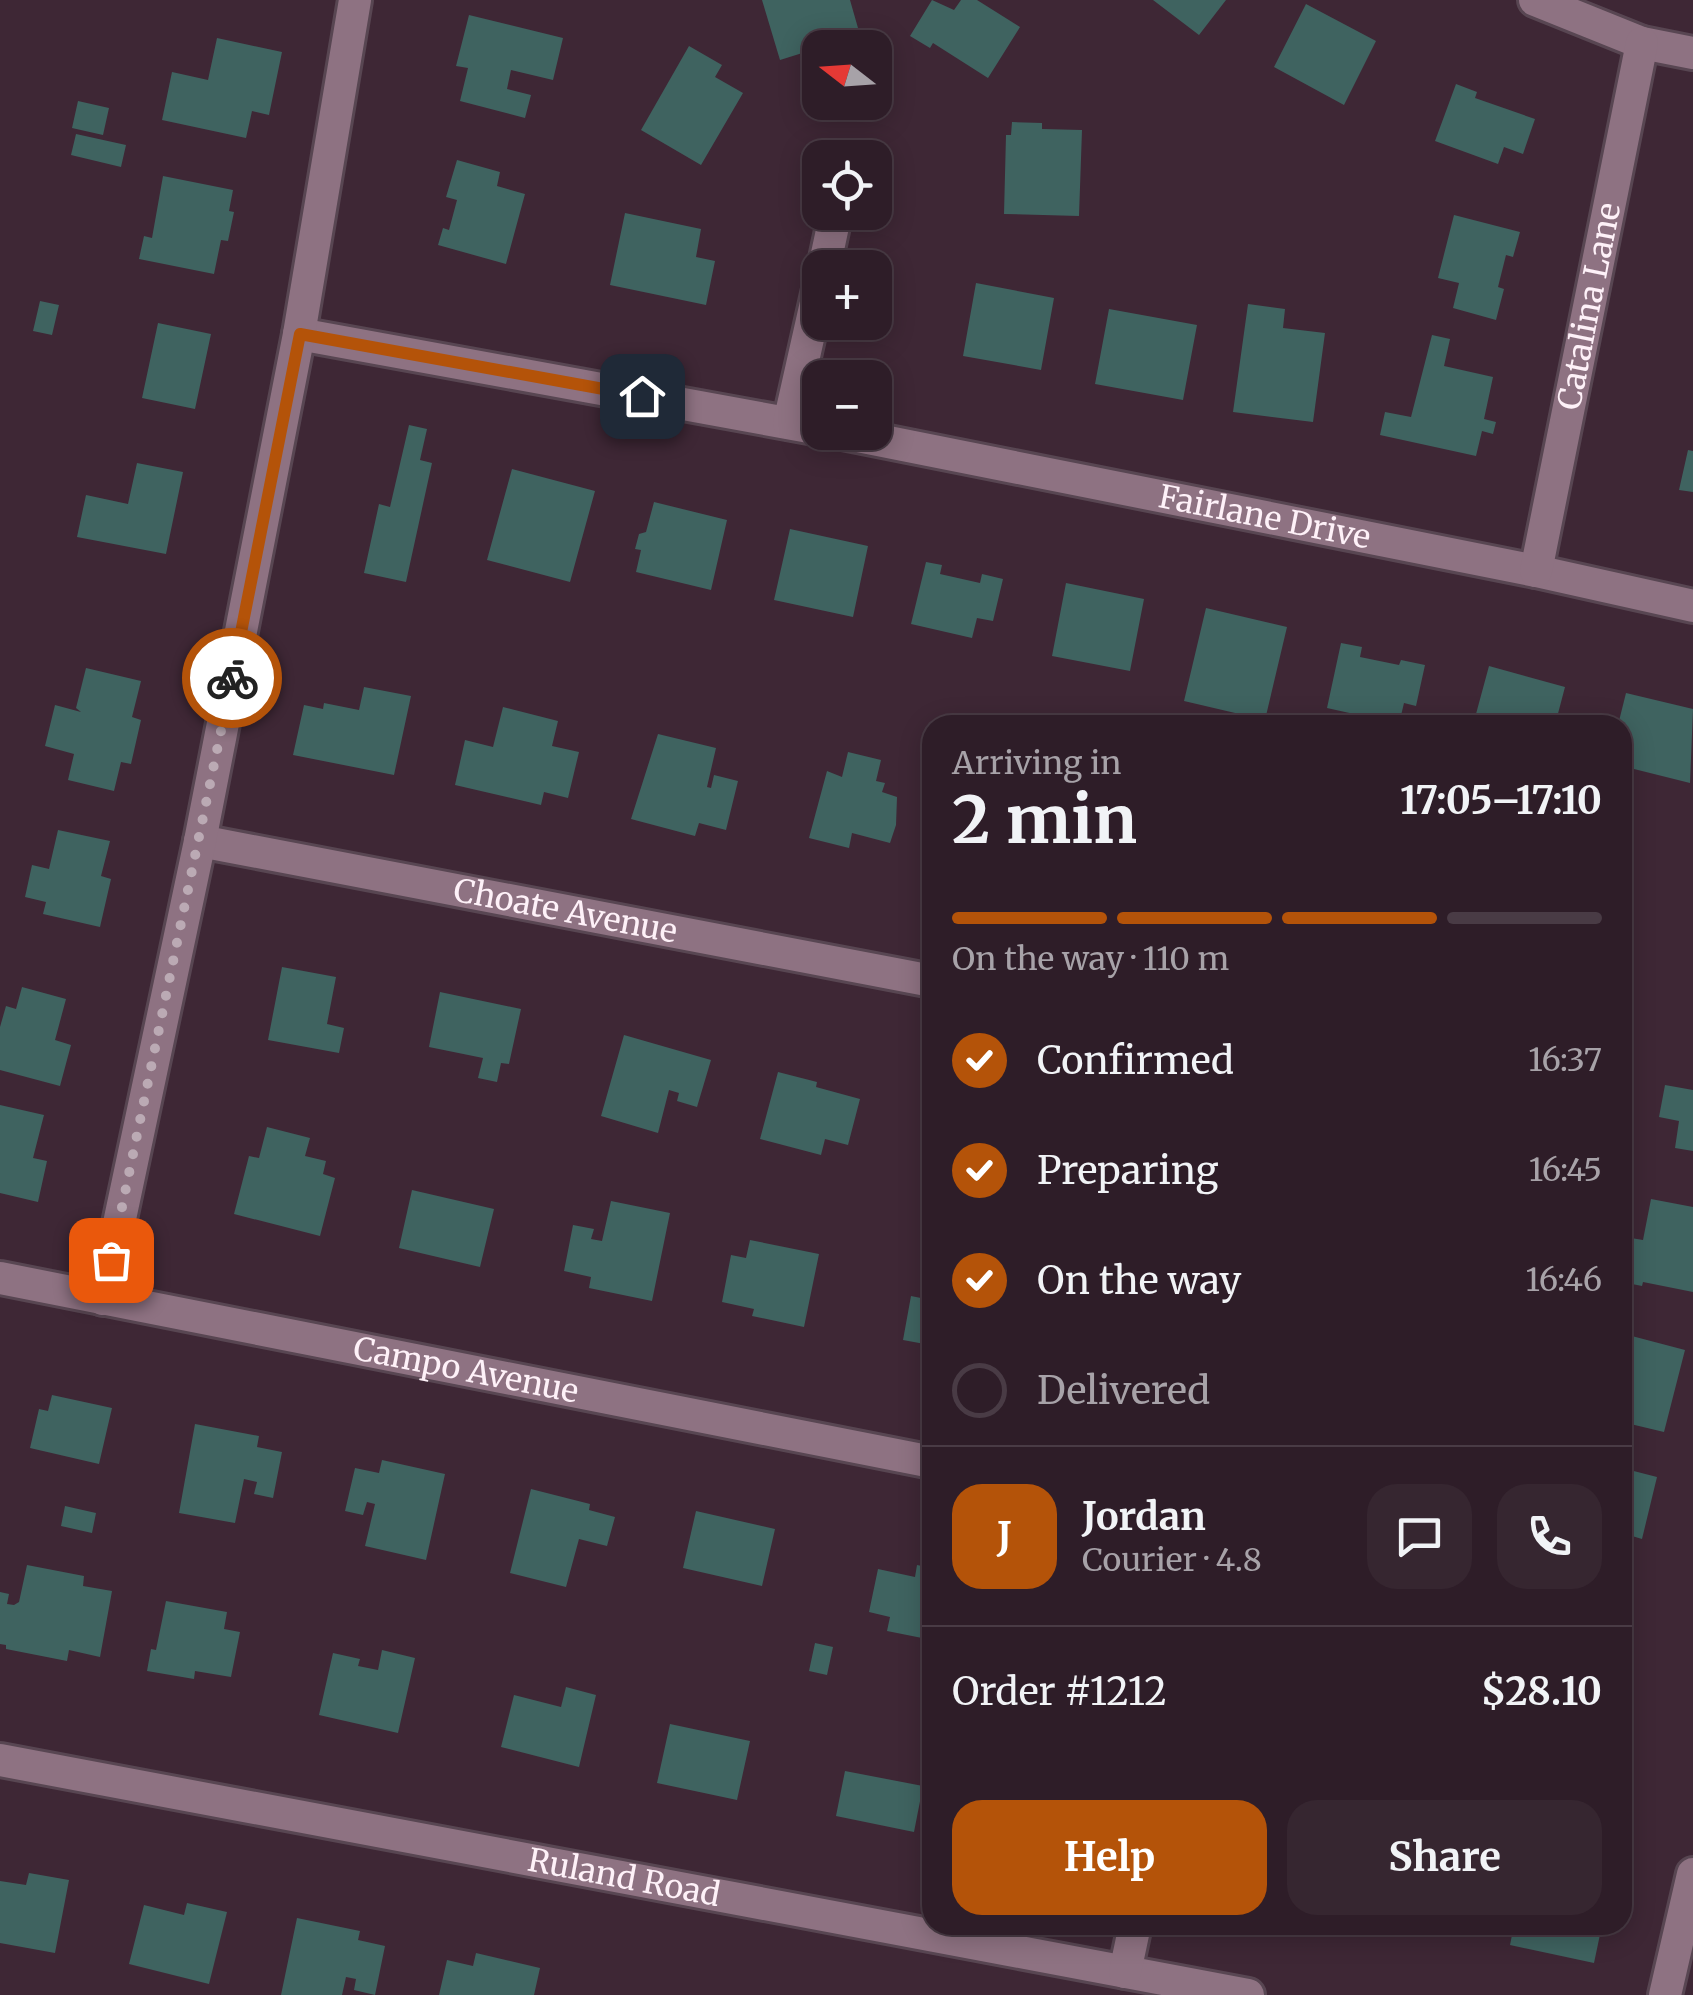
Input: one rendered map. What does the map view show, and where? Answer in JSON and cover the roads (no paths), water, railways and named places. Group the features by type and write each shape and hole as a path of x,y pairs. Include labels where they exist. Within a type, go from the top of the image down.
{"street":[{"path":"103,1298 200,841 300,334 356,0"},
{"path":"1535,0 1642,43 1693,53"},
{"name":"Catalina Lane","path":"1536,571 1642,43"},
{"path":"300,334 802,425"},
{"name":"Fairlane Drive","path":"892,443 1693,606"},
{"name":"Choate Avenue","path":"200,841 922,979"},
{"name":"Campo Avenue","path":"0,1278 922,1460"},
{"name":"Ruland Road","path":"0,1760 922,1934"},
{"path":"1666,1995 1693,1874"},
{"name":"Ruland Road","path":"929,1935 1248,1995"},
{"path":"1125,1972 1133,1935"}]}
